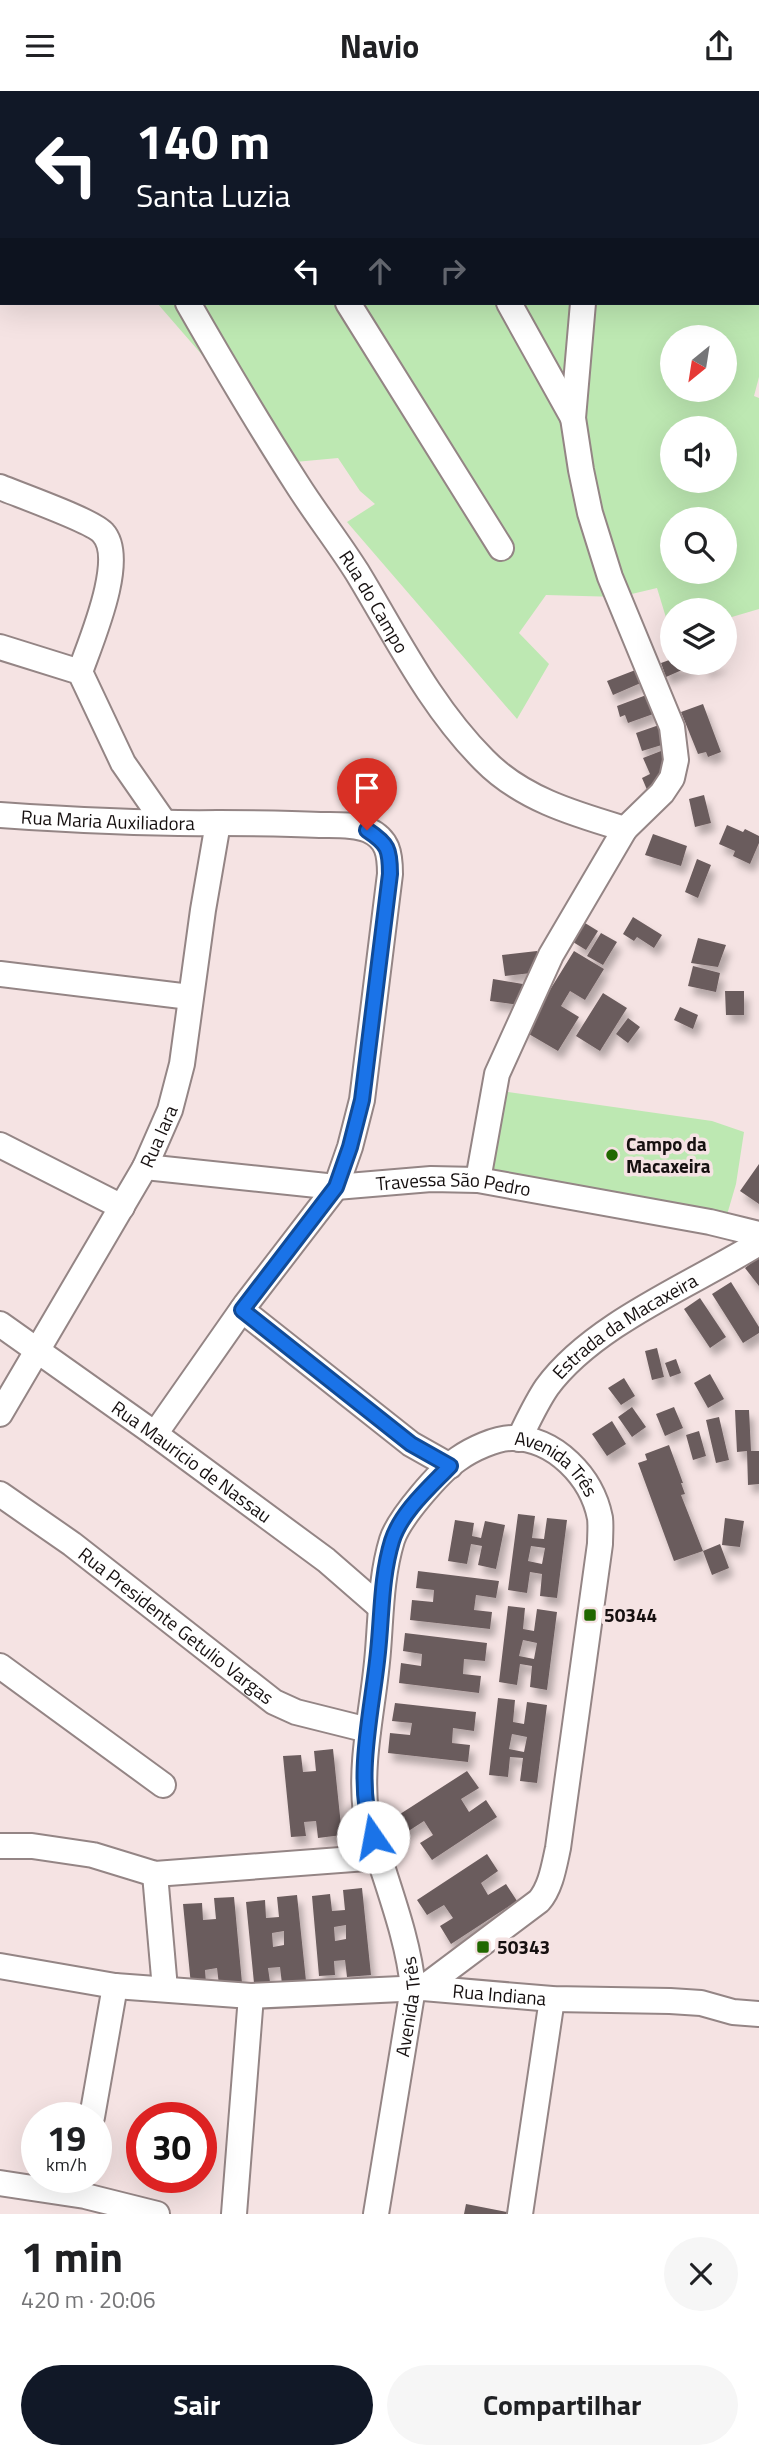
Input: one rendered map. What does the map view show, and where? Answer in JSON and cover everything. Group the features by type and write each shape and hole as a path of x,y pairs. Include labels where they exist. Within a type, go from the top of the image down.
{"street":[{"name":"Rua do Campo","path":"189,305 299,487 356,571 425,685 459,730 485,761 516,785 551,805 625,829"},
{"path":"349,305 501,548"},
{"path":"510,305 573,418"},
{"path":"478,1180 494,1087 507,1051 551,955 625,829 662,793 672,778 676,760 672,727 610,577 590,513 573,418 583,305"},
{"path":"0,487 89,524 103,533 112,550 102,609 80,672 123,763 164,822"},
{"path":"0,647 80,672"},
{"name":"Rua Maria Auxiliadora","path":"0,815 77,821 258,822 342,826 367,830 384,842 390,854 390,874 362,1100 336,1187"},
{"name":"Rua Iara","path":"0,1414 160,1138 182,1064 218,823"},
{"path":"0,974 190,997"},
{"path":"0,1145 121,1207"},
{"name":"Travessa São Pedro","path":"145,1167 336,1187 431,1179 478,1180 710,1222 759,1234"},
{"path":"155,1434 242,1310 336,1187"},
{"name":"Estrada da Macaxeira","path":"519,1439 548,1385 592,1342 618,1324 759,1243"},
{"path":"242,1310 411,1444 450,1466"},
{"name":"Rua Mauricio de Nassau","path":"0,1324 326,1560 380,1607"},
{"name":"Avenida Três","path":"376,2214 418,1988 366,1817 368,1730 378,1651 380,1607 392,1541 421,1497 450,1466 468,1453 499,1440 519,1439 546,1446 577,1470 597,1508 600,1520 600,1544 558,1848 551,1877 539,1901 418,1988"},
{"name":"Rua Presidente Getulio Vargas","path":"0,1494 72,1544 274,1702 296,1712 368,1730"},
{"path":"0,1666 163,1785"},
{"path":"0,1846 32,1846 93,1855 148,1872 380,1857"},
{"path":"148,1872 165,1990"},
{"name":"Rua Indiana","path":"0,1966 115,1986 251,1996 418,1988 552,1999 701,2003 733,2012 759,2014"},
{"path":"95,2102 115,1986"},
{"path":"234,2214 251,1996"},
{"path":"520,2214 552,1999"},
{"path":"0,2183 21,2184"},
{"path":"103,2193 157,2214"}],"green space":[{"path":"159,305 759,305 759,377 754,396 759,398 759,609 737,615 737,598 660,598 657,588 619,597 546,595 519,633 549,664 517,719 347,522 375,504 360,491 338,458 295,462"},
{"name":"Campo da Macaxeira","path":"494,1090 712,1121 744,1132 736,1184 724,1225 481,1178"}],"building":[{"path":"638,669 643,682 613,695 607,681"},
{"path":"649,694 656,713 628,723 625,715 620,717 617,706"},
{"path":"703,704 721,752 708,757 706,752 698,754 681,712"},
{"path":"659,725 665,744 642,751 636,733"},
{"path":"661,751 667,767 660,770 666,785 648,792 642,778 650,774 643,758"},
{"path":"704,795 711,823 695,827 689,799"},
{"path":"727,825 759,836 759,843 750,864 733,856 735,851 719,844"},
{"path":"653,834 687,846 681,866 645,855"},
{"path":"697,859 711,865 698,898 685,892"},
{"path":"633,917 662,935 654,948 637,937 634,941 623,934"},
{"path":"585,923 598,931 586,950 573,942"},
{"path":"601,933 617,942 603,965 587,956"},
{"path":"698,938 726,945 718,967 691,963"},
{"path":"537,951 540,972 505,976 502,955"},
{"path":"574,951 604,969 585,1000 570,991 561,1006 579,1017 558,1051 522,1030"},
{"path":"693,966 720,973 716,992 688,986"},
{"path":"493,979 523,984 520,1005 490,1001"},
{"path":"725,991 744,991 744,1015 726,1015"},
{"path":"603,993 627,1008 600,1051 576,1036"},
{"path":"680,1007 698,1015 693,1029 674,1020"},
{"path":"628,1018 640,1027 628,1043 616,1034"},
{"path":"759,1164 759,1204 740,1191"},
{"path":"759,1257 759,1286 745,1268"},
{"path":"731,1282 759,1327 759,1333 743,1343 712,1294"},
{"path":"700,1298 726,1337 710,1348 684,1309"},
{"path":"657,1348 664,1377 652,1380 645,1351"},
{"path":"676,1359 681,1373 670,1377 665,1363"},
{"path":"710,1374 724,1399 708,1408 694,1383"},
{"path":"624,1378 635,1396 621,1405 608,1388"},
{"path":"632,1407 646,1427 632,1437 618,1417"},
{"path":"674,1407 683,1428 665,1436 656,1414"},
{"path":"735,1410 749,1410 751,1451 759,1451 759,1484 748,1485 747,1451 737,1452"},
{"path":"719,1417 729,1460 716,1463 706,1420"},
{"path":"612,1421 626,1444 607,1456 592,1434"},
{"path":"699,1431 706,1456 693,1460 686,1435"},
{"path":"669,1445 683,1483 685,1494 681,1495 703,1551 674,1561 638,1463 647,1460 645,1454"},
{"path":"518,1514 535,1516 532,1538 544,1539 547,1518 567,1520 557,1598 540,1596 542,1574 530,1572 527,1593 508,1590","holes":["531,1546 545,1548 542,1564 528,1561"]},
{"path":"725,1518 744,1521 740,1547 722,1545"},
{"path":"455,1520 474,1523 472,1536 481,1538 485,1521 505,1525 496,1569 478,1565 482,1546 471,1544 467,1564 448,1561"},
{"path":"720,1544 729,1568 712,1575 703,1551"},
{"path":"418,1571 499,1581 496,1598 476,1595 474,1610 492,1612 490,1629 410,1620 412,1600 433,1602 434,1590 416,1588"},
{"path":"508,1606 525,1608 523,1629 534,1631 537,1609 557,1612 547,1690 530,1687 532,1666 520,1664 517,1685 499,1682","holes":["523,1640 537,1643 534,1659 519,1656"]},
{"path":"405,1633 487,1643 485,1661 464,1659 463,1674 481,1676 479,1693 399,1683 401,1663 421,1666 422,1654 403,1651"},
{"path":"498,1698 515,1700 513,1722 524,1724 527,1702 547,1705 537,1783 520,1781 523,1758 510,1757 508,1777 489,1775","holes":["512,1734 527,1737 524,1752 509,1749"]},
{"path":"395,1703 476,1712 474,1731 453,1728 452,1743 470,1745 468,1762 388,1753 390,1733 410,1735 412,1723 392,1721"},
{"path":"333,1749 342,1835 318,1838 316,1821 304,1822 306,1836 291,1837 283,1756 301,1755 303,1772 316,1771 314,1751"},
{"path":"467,1771 479,1788 461,1799 469,1812 486,1800 497,1817 432,1860 420,1843 433,1835 424,1821 407,1832 397,1816"},
{"path":"487,1854 498,1871 481,1883 488,1895 506,1884 517,1901 451,1944 440,1926 453,1918 444,1905 427,1915 417,1900"},
{"path":"362,1888 371,1975 347,1977 345,1960 334,1961 335,1975 319,1976 312,1896 330,1894 332,1911 345,1910 343,1890","holes":["346,1925 346,1939 335,1941 334,1927"]},
{"path":"297,1895 306,1981 282,1984 280,1967 268,1968 270,1982 254,1983 246,1902 265,1900 266,1918 279,1917 277,1897","holes":["284,1931 284,1945 273,1947 272,1933"]},
{"path":"234,1897 242,1983 219,1985 217,1968 205,1970 206,1983 191,1985 183,1904 202,1903 203,1920 216,1919 214,1898"},
{"path":"466,2204 512,2213 512,2214 464,2214"}],"place":[{"name":"Campo da Macaxeira","path":"612,1155"},
{"name":"50344","path":"590,1615"},
{"name":"50343","path":"483,1947"}],"route":[{"path":"367,830 384,842 390,854 390,874 362,1100 350,1147 336,1187 242,1310 411,1444 450,1466 421,1497 392,1541 380,1607 378,1651 365,1763 366,1817 373,1837"}]}
